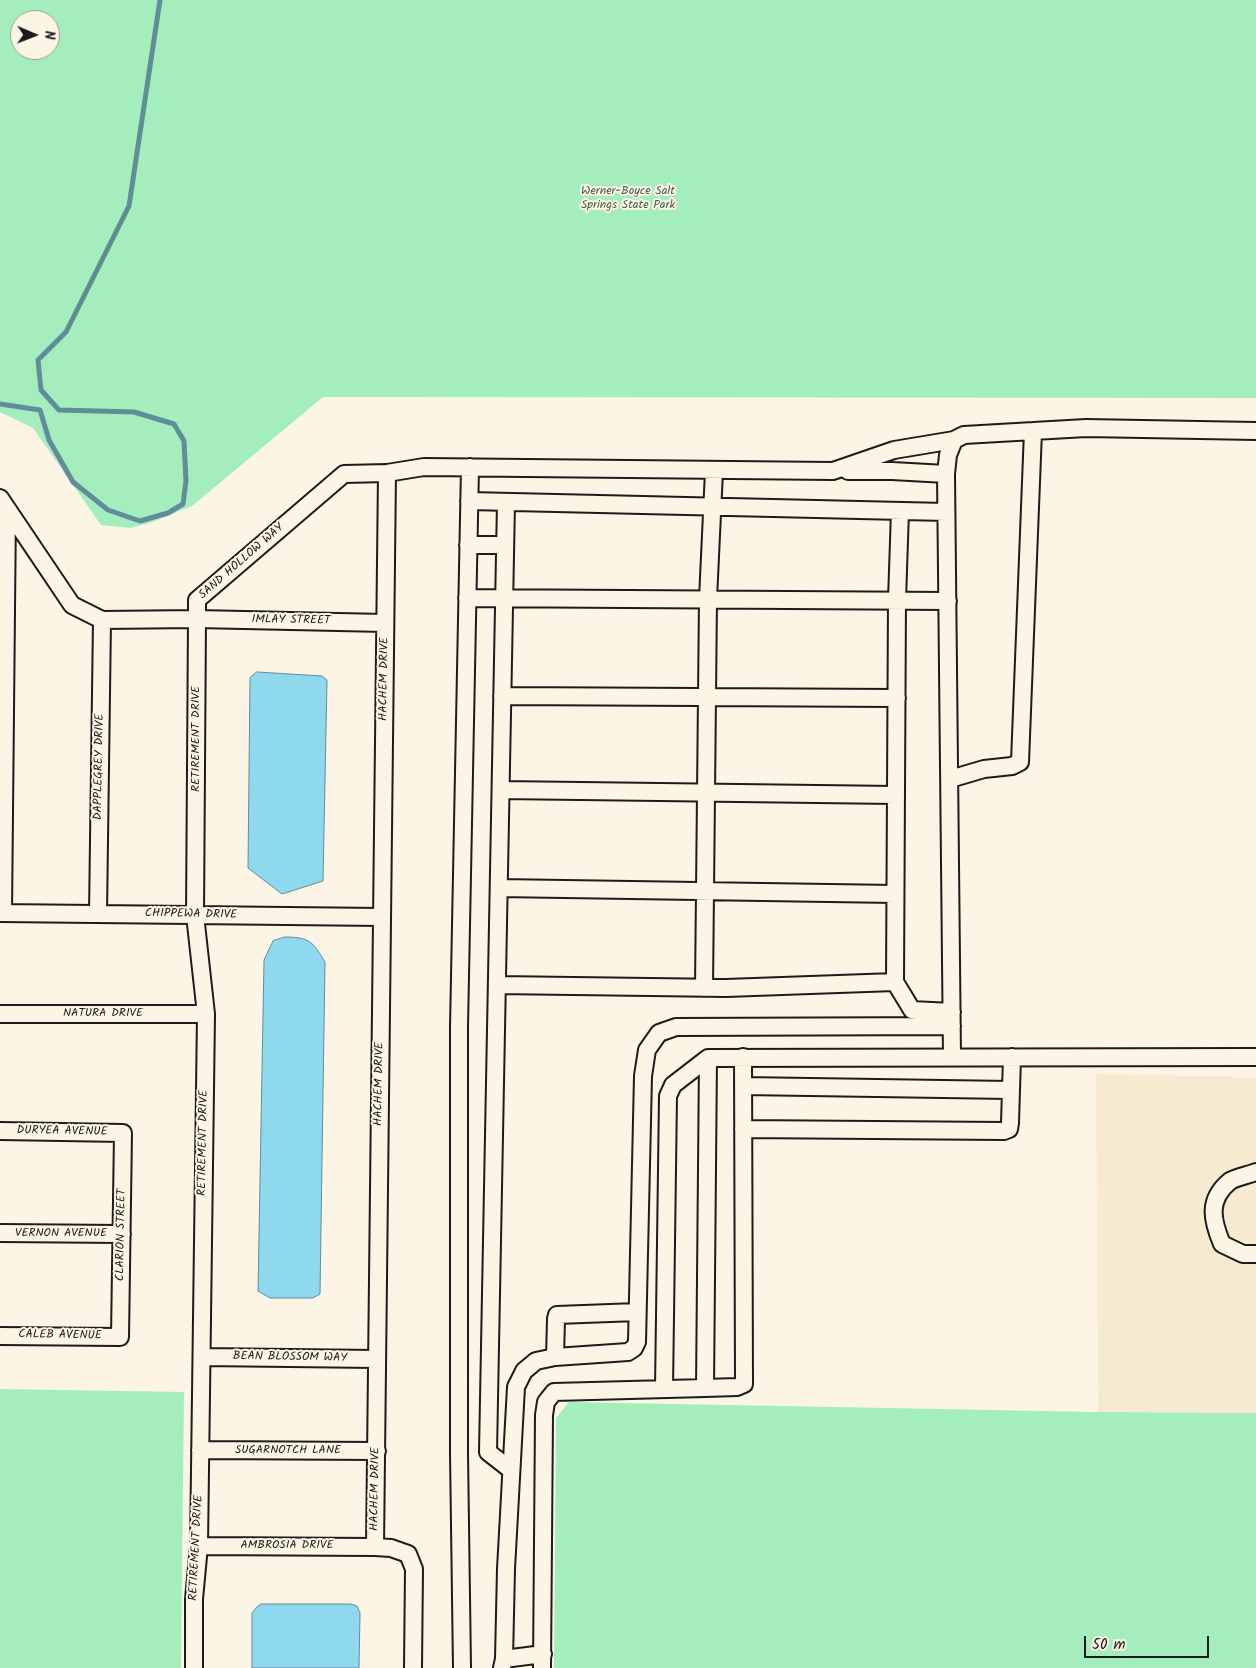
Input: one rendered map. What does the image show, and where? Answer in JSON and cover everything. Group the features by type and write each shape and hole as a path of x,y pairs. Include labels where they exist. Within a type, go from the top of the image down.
{"street":[{"path":"833,471 894,450 954,440 964,435 1086,428 1256,431"},
{"path":"950,779 984,769 1012,766 1020,762 1033,431"},
{"path":"952,1057 946,474 948,455 954,440"},
{"name":"SAND HOLLOW WAY","path":"4,504 72,605 102,620 197,619 197,600 344,474 387,473 424,467 470,467 892,471 946,474"},
{"path":"462,1668 459,1453 459,1027 470,467"},
{"path":"704,988 708,599 714,470"},
{"name":"HACHEM DRIVE","path":"387,473 375,1547 400,1550 408,1554 412,1562 414,1570 413,1668"},
{"path":"469,502 946,512"},
{"path":"506,502 488,1452 511,1470"},
{"path":"2,913 4,504"},
{"path":"900,511 897,600 895,982 912,1010 952,1019"},
{"path":"468,545 505,545"},
{"path":"467,598 948,600"},
{"name":"IMLAY STREET","path":"197,619 385,622"},
{"name":"RETIREMENT DRIVE","path":"194,1668 194,1599 199,1546 206,1014 195,915 197,619"},
{"name":"DAPPLEGREY DRIVE","path":"98,914 102,620"},
{"path":"502,696 896,698"},
{"path":"500,790 896,795"},
{"path":"498,888 895,894"},
{"name":"CHIPPEWA DRIVE","path":"2,913 382,917"},
{"path":"497,985 704,988 895,982"},
{"name":"NATURA DRIVE","path":"0,1014 206,1014"},
{"path":"743,1057 744,1384 705,1388 554,1392 546,1402 544,1425 543,1661 503,1663 516,1387 524,1371 536,1361 555,1357 628,1352 634,1348 637,1312 643,1076 647,1050 659,1032 676,1027 952,1019"},
{"path":"743,1129 1004,1131 1009,1129 1010,1122 1012,1057"},
{"path":"664,1389 668,1096 673,1085 708,1058 1256,1057"},
{"path":"705,1388 708,1058"},
{"path":"743,1086 1010,1090"},
{"name":"DURYEA AVENUE","path":"0,1131 123,1133"},
{"name":"CLARION STREET","path":"120,1337 123,1133"},
{"path":"1256,1172 1231,1181 1214,1200 1213,1223 1222,1244 1243,1254 1256,1254"},
{"name":"VERNON AVENUE","path":"0,1233 122,1234"},
{"path":"555,1357 557,1315 637,1312"},
{"name":"CALEB AVENUE","path":"0,1336 120,1337"},
{"name":"BEAN BLOSSOM WAY","path":"202,1357 377,1359"},
{"name":"SUGARNOTCH LANE","path":"200,1450 376,1451"},
{"name":"AMBROSIA DRIVE","path":"199,1546 375,1547"}],"shaded area":[{"path":"1096,1074 1256,1077 1256,1413 1098,1412"}],"green space":[{"name":"Werner-Boyce Salt Springs State Park","path":"0,0 1256,0 1256,398 323,397 192,506 150,523 130,528 101,525 33,428 0,412"},
{"path":"0,1389 184,1392 181,1668 0,1668"},
{"path":"569,1402 1098,1412 1256,1413 1256,1668 554,1668 556,1418"}],"water":[{"path":"257,672 322,676 327,680 323,881 282,894 248,868 250,678"},
{"path":"285,937 300,938 310,942 325,962 320,1294 313,1298 270,1298 258,1291 264,960 273,941"},
{"path":"261,1604 351,1604 357,1606 360,1613 359,1668 252,1668 252,1613"}],"waterway":[{"path":"0,404 40,410 49,440 73,482 108,510 140,521 168,513 183,504 186,481 184,441 174,424 134,412 59,410 41,390 38,360 66,332 129,206 160,0"}]}
